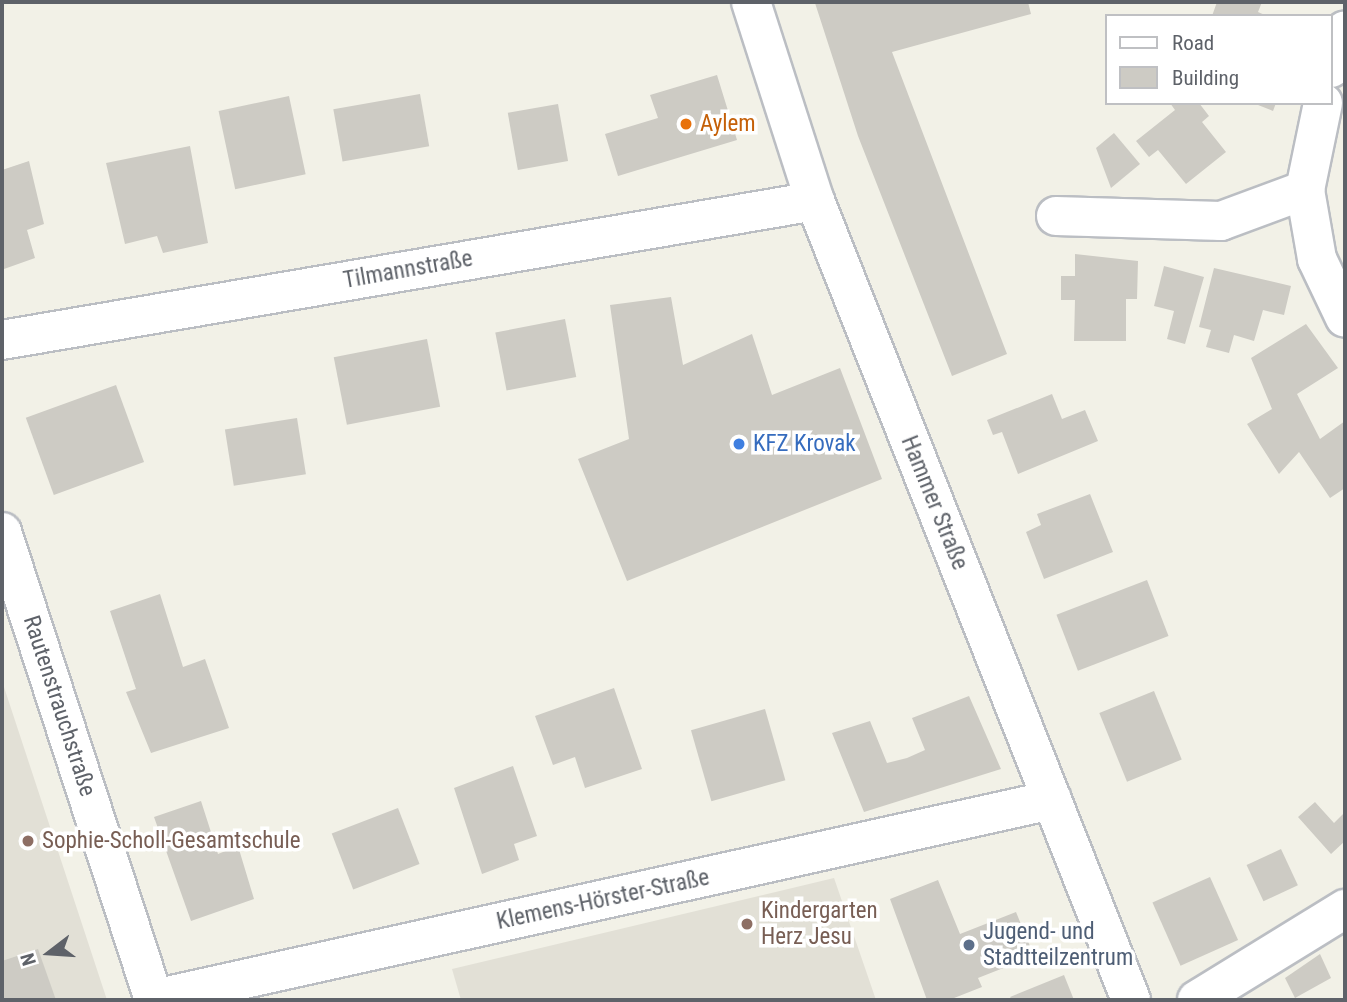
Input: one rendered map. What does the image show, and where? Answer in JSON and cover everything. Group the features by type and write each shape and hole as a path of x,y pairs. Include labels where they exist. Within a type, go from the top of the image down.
{"street":[{"name":"Hammer Straße","path":"751,2 815,201 1131,1000"},
{"path":"1333,63 1345,30"},
{"path":"1323,105 1305,190 1317,259 1345,318"},
{"path":"1056,216 1221,221 1305,190"},
{"name":"Tilmannstraße","path":"2,340 815,201"},
{"name":"Rautenstrauchstraße","path":"2,532 154,1000"},
{"name":"Klemens-Hörster-Straße","path":"154,1000 1052,800"},
{"path":"1197,1000 1345,908"}],"shaded area":[{"name":"Sophie-Scholl-Gesamtschule","path":"2,681 107,1000 2,1000"},
{"name":"Kindergarten Herz Jesu","path":"834,878 876,1000 461,1000 452,969"}],"building":[{"path":"1028,2 1031,14 892,52 1007,354 952,376 858,136 815,3"},
{"path":"1217,2 1262,2 1258,12 1262,14 1213,14"},
{"name":"Aylem","path":"717,75 737,140 618,176 605,134 658,118 650,95"},
{"path":"420,94 429,146 343,161 333,109"},
{"path":"289,96 306,174 235,189 219,111"},
{"path":"558,104 568,161 518,170 508,113"},
{"path":"1171,105 1201,105 1209,116 1202,122 1226,152 1186,184 1158,150 1149,157 1136,141 1175,110"},
{"path":"1258,105 1275,105 1273,111"},
{"path":"1114,133 1140,164 1111,188 1096,148"},
{"path":"190,146 208,243 163,253 157,236 125,244 106,163"},
{"path":"29,161 44,224 27,230 35,258 4,269 2,170"},
{"path":"1075,254 1138,261 1137,299 1126,299 1126,341 1074,341 1075,300 1061,300 1061,276 1075,276"},
{"path":"1164,266 1204,277 1185,344 1167,339 1174,311 1154,306"},
{"path":"1214,268 1291,286 1284,315 1263,310 1254,341 1234,335 1229,353 1206,347 1211,330 1199,327"},
{"path":"671,297 683,365 752,334 772,395 840,368 882,479 627,581 578,459 629,439 610,305"},
{"path":"565,319 576,377 507,390 495,333"},
{"path":"1306,324 1338,368 1297,394 1320,439 1345,421 1345,488 1330,498 1299,452 1279,474 1247,424 1272,409 1251,358"},
{"path":"427,339 440,407 347,425 334,357"},
{"path":"116,385 144,462 54,495 26,418"},
{"path":"1052,394 1062,419 1085,410 1098,441 1018,474 1002,432 993,435 987,420"},
{"path":"297,418 306,474 234,486 225,429"},
{"path":"1090,494 1113,552 1044,579 1026,532 1041,525 1037,514"},
{"path":"1147,580 1169,636 1078,671 1056,615"},
{"path":"160,594 183,667 205,659 229,728 151,753 126,692 136,689 110,611"},
{"path":"614,688 642,769 585,788 575,757 553,765 535,716"},
{"path":"1154,691 1182,760 1127,782 1099,713"},
{"path":"969,696 1001,769 864,812 832,733 870,721 887,763 907,758 925,750 912,718"},
{"path":"765,709 785,780 711,801 691,730"},
{"path":"513,766 537,836 514,844 519,860 482,874 454,788"},
{"path":"201,801 218,854 238,846 254,899 191,921 154,817"},
{"path":"1315,802 1334,823 1345,812 1345,841 1331,854 1298,817"},
{"path":"398,808 420,864 353,889 332,833"},
{"path":"1281,849 1298,885 1263,901 1247,865"},
{"path":"1210,877 1238,940 1181,966 1152,903"},
{"name":"Jugend- und Stadtteilzentrum","path":"938,880 960,934 1016,912 1034,956 978,978 982,987 949,1000 927,1000 890,899"},
{"path":"38,949 56,1000 2,1000 2,961"},
{"path":"1320,954 1331,978 1295,998 1285,978"},
{"path":"1064,975 1074,1000 1012,1000 1010,997"}],"place":[{"name":"Aylem","path":"686,124"},
{"name":"KFZ Krovak","path":"739,444"},
{"name":"Sophie-Scholl-Gesamtschule","path":"28,841"},
{"name":"Kindergarten Herz Jesu","path":"747,924"},
{"name":"Jugend- und Stadtteilzentrum","path":"969,945"}]}
